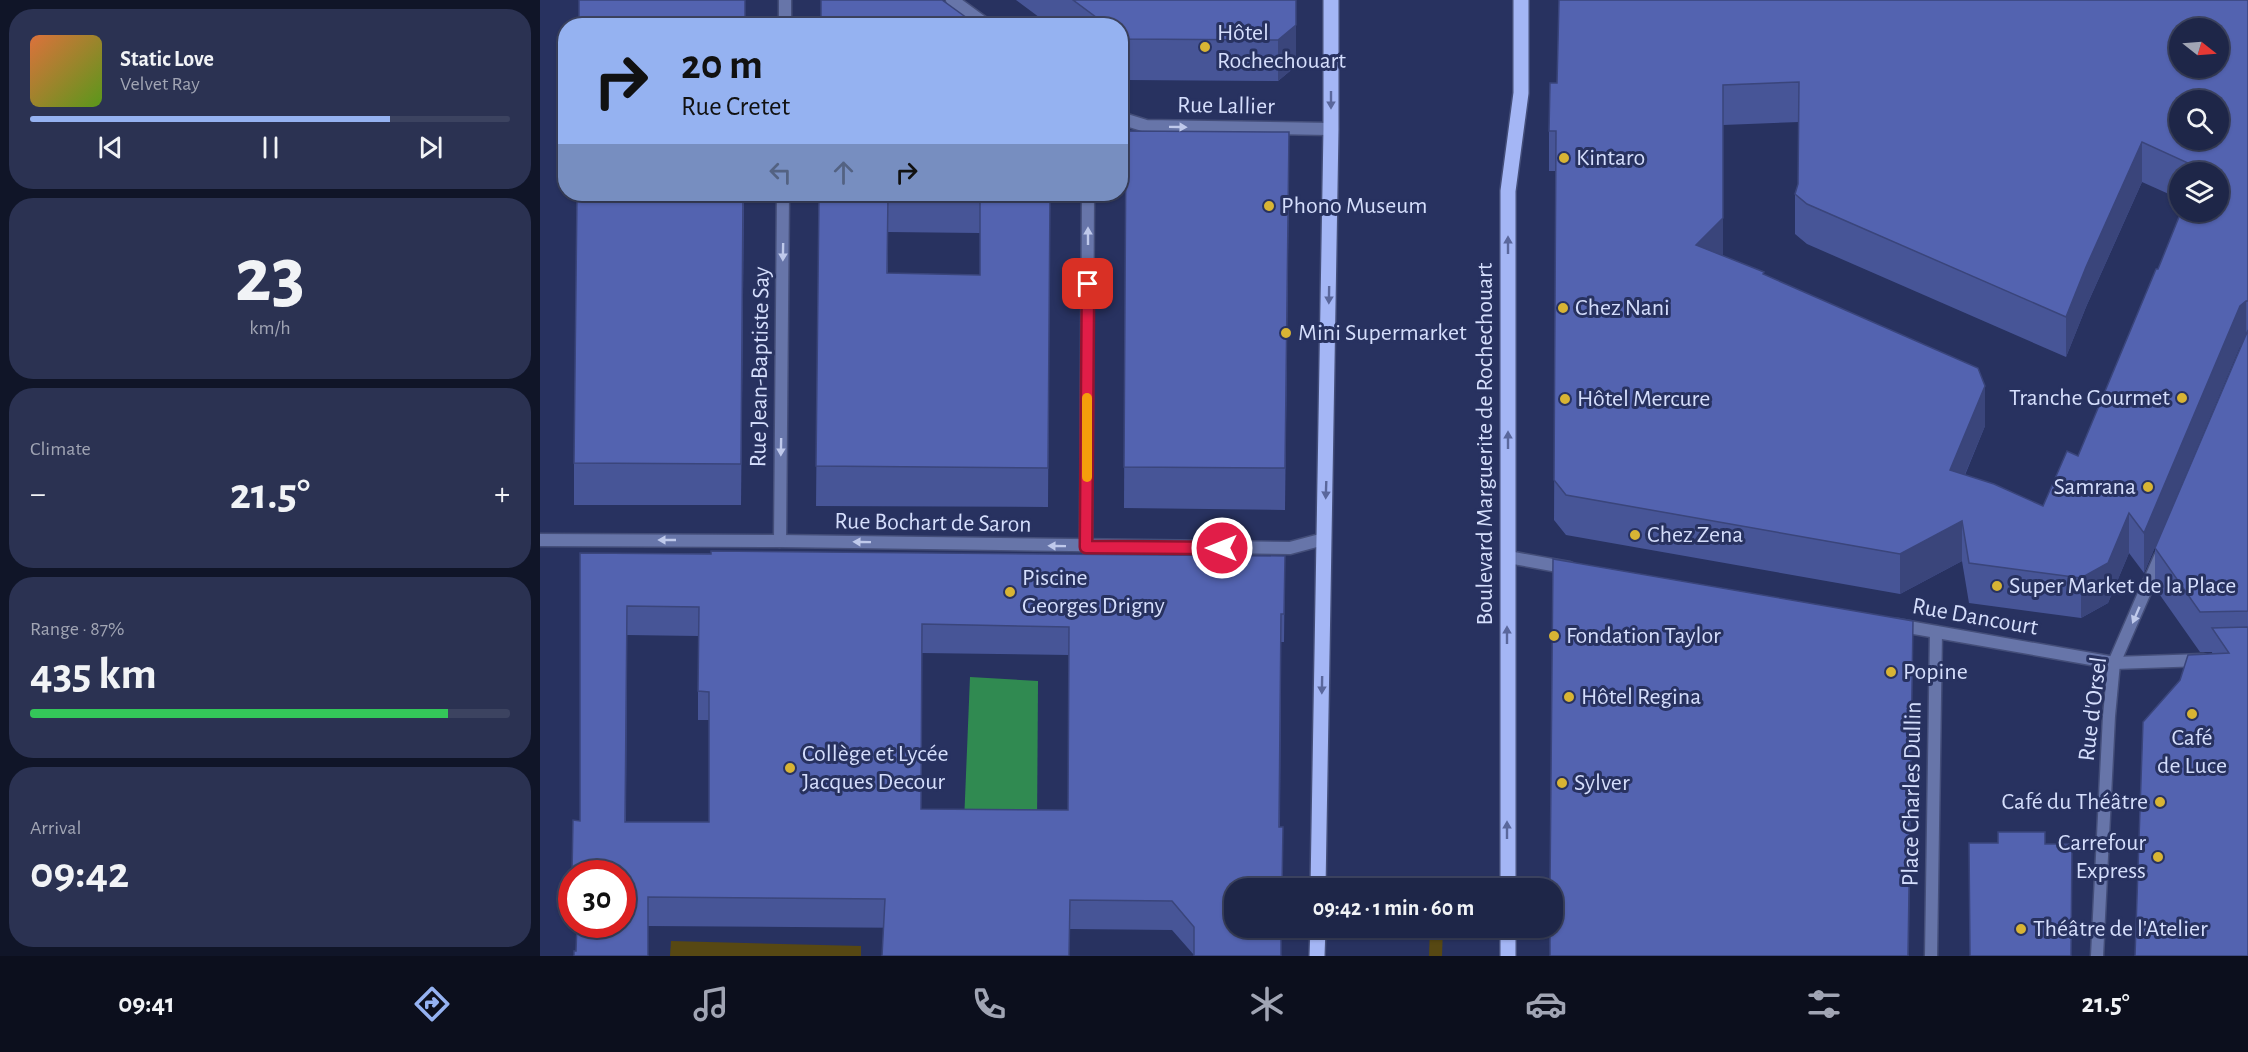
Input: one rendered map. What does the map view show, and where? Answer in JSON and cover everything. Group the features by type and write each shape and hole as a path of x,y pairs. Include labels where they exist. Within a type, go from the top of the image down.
{"main road":[{"path":"1318,878 1331,129 1331,0"},
{"name":"Boulevard Marguerite de Rochechouart","path":"1508,878 1508,191 1521,93 1521,0"},
{"path":"1317,956 1318,938"},
{"path":"1508,938 1508,956"}],"street":[{"path":"785,0 785,18"},
{"path":"952,0 977,18"},
{"name":"Rue Lallier","path":"1128,120 1146,126 1331,129"},
{"name":"Rue Jean-Baptiste Say","path":"780,540 783,201"},
{"path":"1086,547 1088,201"},
{"name":"Rue Bochart de Saron","path":"540,540 780,540 1086,547 1290,548 1324,539"},
{"name":"Rue d'Orsel","path":"2097,956 2108,728 2114,663 2167,542"},
{"path":"1508,557 1585,571"},
{"name":"Rue Dancourt","path":"1883,622 2114,663 2214,660"},
{"name":"Place Charles Dullin","path":"1931,956 1936,632"}],"shaded area":[{"path":"970,677 1038,681 1037,825 964,823"},
{"path":"1430,938 1443,938 1442,956 1429,956"},
{"path":"671,941 861,946 861,956 670,956"}],"building":[{"path":"579,0 745,0 745,18 579,18"},
{"path":"821,0 942,0 967,18 821,18"},
{"path":"1073,0 1296,0 1296,25 1278,40 1128,39 1128,18 1097,18"},
{"path":"1559,0 2248,0 2248,301 2240,306 2144,533 2129,513 2108,563 2081,578 1969,563 1962,521 1900,554 1566,495 1554,480 1556,131 1549,131 1550,83 1557,83","holes":["1799,82 1798,184 1795,194 1807,204 2066,317 2142,142 2186,162 2229,162 2229,222 2177,222 2078,456 2067,451 2043,506 1994,484 1950,470 1985,386 1978,368 1763,274 1764,272 1696,245 1723,218 1723,85"]},
{"path":"1128,131 1289,132 1285,468 1124,467"},
{"path":"577,201 743,201 741,464 574,463"},
{"path":"819,201 888,201 887,273 980,275 980,201 1050,201 1048,468 816,466"},
{"path":"2248,330 2248,611 2200,612 2155,548"},
{"name":"Collège et Lycée Jacques Decour","path":"711,551 1285,556 1284,614 1281,614 1279,827 1283,827 1282,878 1224,878 1224,938 1281,938 1281,956 1194,956 1194,927 1172,901 1070,900 1069,956 882,956 885,899 648,897 648,956 574,956 576,938 636,938 636,860 572,860 573,820 580,821 580,553 711,554","holes":["627,606 699,607 698,691 709,692 709,822 625,822","922,624 1069,627 1068,810 921,809"]},
{"path":"1553,559 1913,621 1908,956 1550,956 1550,938 1563,938 1563,878 1550,878"},
{"path":"2248,627 2248,956 2135,956 2143,722 2180,680 2188,655 2229,653 2212,628"},
{"name":"Théâtre de l'Atelier","path":"1998,832 2045,832 2045,844 2072,844 2071,956 1970,956 1969,843 1998,843"}],"slow traffic":[{"path":"1087,398 1087,477"}],"place":[{"name":"Hôtel Rochechouart","path":"1205,47"},
{"name":"Kintaro","path":"1564,158"},
{"name":"Phono Museum","path":"1269,206"},
{"name":"Chez Nani","path":"1563,308"},
{"name":"Mini Supermarket","path":"1286,333"},
{"name":"Tranche Gourmet","path":"2182,398"},
{"name":"Hôtel Mercure","path":"1565,399"},
{"name":"Samrana","path":"2148,487"},
{"name":"Chez Zena","path":"1635,535"},
{"name":"Super Market de la Place","path":"1997,586"},
{"name":"Piscine Georges Drigny","path":"1010,592"},
{"name":"Fondation Taylor","path":"1554,636"},
{"name":"Popine","path":"1891,672"},
{"name":"Hôtel Regina","path":"1569,697"},
{"name":"Café de Luce","path":"2192,714"},
{"name":"Collège et Lycée Jacques Decour","path":"790,768"},
{"name":"Sylver","path":"1562,783"},
{"name":"Café du Théâtre","path":"2160,802"},
{"name":"Carrefour Express","path":"2158,857"},
{"name":"Théâtre de l'Atelier","path":"2021,929"}],"route":[{"path":"1088,284 1086,547 1222,548"}]}
